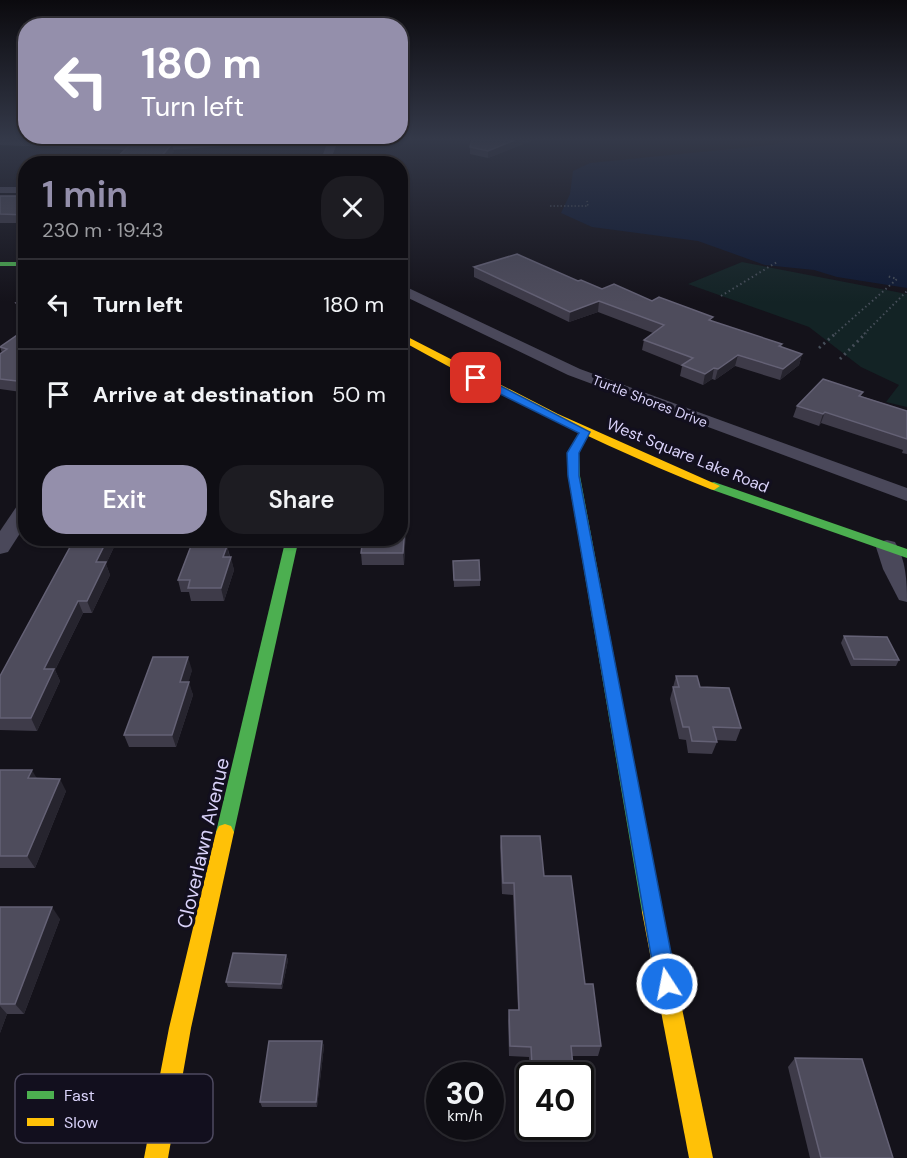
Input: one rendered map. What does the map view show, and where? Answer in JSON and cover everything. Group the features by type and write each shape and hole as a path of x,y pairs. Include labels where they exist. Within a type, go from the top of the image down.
{"street":[{"path":"0,264 18,264"},
{"name":"Turtle Shores Drive","path":"408,292 574,372 907,495"},
{"name":"West Square Lake Road","path":"408,340 514,398 678,472 897,550"},
{"path":"585,432 573,453 574,476 649,896 701,1158"},
{"path":"0,547 18,519"},
{"name":"Cloverlawn Avenue","path":"172,1074 180,1028 291,546"},
{"path":"897,550 894,569 907,594"},
{"name":"Cloverlawn Avenue","path":"156,1158 159,1143"}],"path":[{"path":"550,206 588,206 587,201"},
{"path":"721,296 777,262"},
{"path":"819,348 897,279 887,276"},
{"path":"840,359 907,291"}],"shaded area":[{"path":"742,262 907,294 907,407 886,402 899,385 861,367 809,327 688,284"}],"water":[{"path":"570,194 907,194 907,288 837,277 814,270 765,265 698,241 592,227 561,213"}],"building":[{"path":"0,196 18,196 18,215 0,214"},
{"path":"517,254 602,289 614,284 652,301 659,297 713,317 709,320 782,344 779,346 802,354 783,369 738,355 718,369 714,368 705,374 682,365 693,358 644,340 664,325 599,301 570,312 474,267"},
{"path":"18,335 17,381 0,379 0,354 7,349 0,347"},
{"path":"823,379 863,392 859,396 907,411 907,439 825,412 823,414 797,406"},
{"path":"71,546 104,546 96,562 106,562 87,601 78,601 44,669 54,669 31,718 0,718 0,676"},
{"path":"191,546 227,546 223,557 231,557 221,588 188,588 190,580 178,580"},
{"path":"362,546 404,546 403,553 361,553"},
{"path":"479,560 480,580 454,580 453,561"},
{"path":"844,636 887,637 899,660 854,659"},
{"path":"153,657 188,657 180,682 189,682 172,735 124,735"},
{"path":"676,676 697,676 700,687 729,688 741,728 713,727 717,742 692,741 689,727 683,727 673,687 679,687"},
{"path":"0,770 32,770 28,778 60,779 27,856 0,856"},
{"path":"501,836 540,836 544,876 571,876 585,984 593,984 601,1046 571,1046 573,1062 532,1062 531,1047 510,1046 509,1010 519,1010 514,883 503,883"},
{"path":"0,907 52,907 15,1004 0,1004"},
{"path":"233,953 286,955 281,984 226,982"},
{"path":"269,1041 322,1041 316,1102 260,1102"},
{"path":"795,1058 862,1059 893,1158 821,1158"}],"traffic: fast":[{"path":"0,264 18,264"},
{"path":"585,432 573,453 574,476 652,912"},
{"path":"714,486 907,554"},
{"path":"225,832 291,546"}],"traffic: slow":[{"path":"408,340 555,417 714,486"},
{"path":"172,1074 225,832"},
{"path":"652,912 701,1158"},
{"path":"156,1158 159,1143"}],"route":[{"path":"476,378 585,432 573,453 574,476 649,896 667,984"}]}
